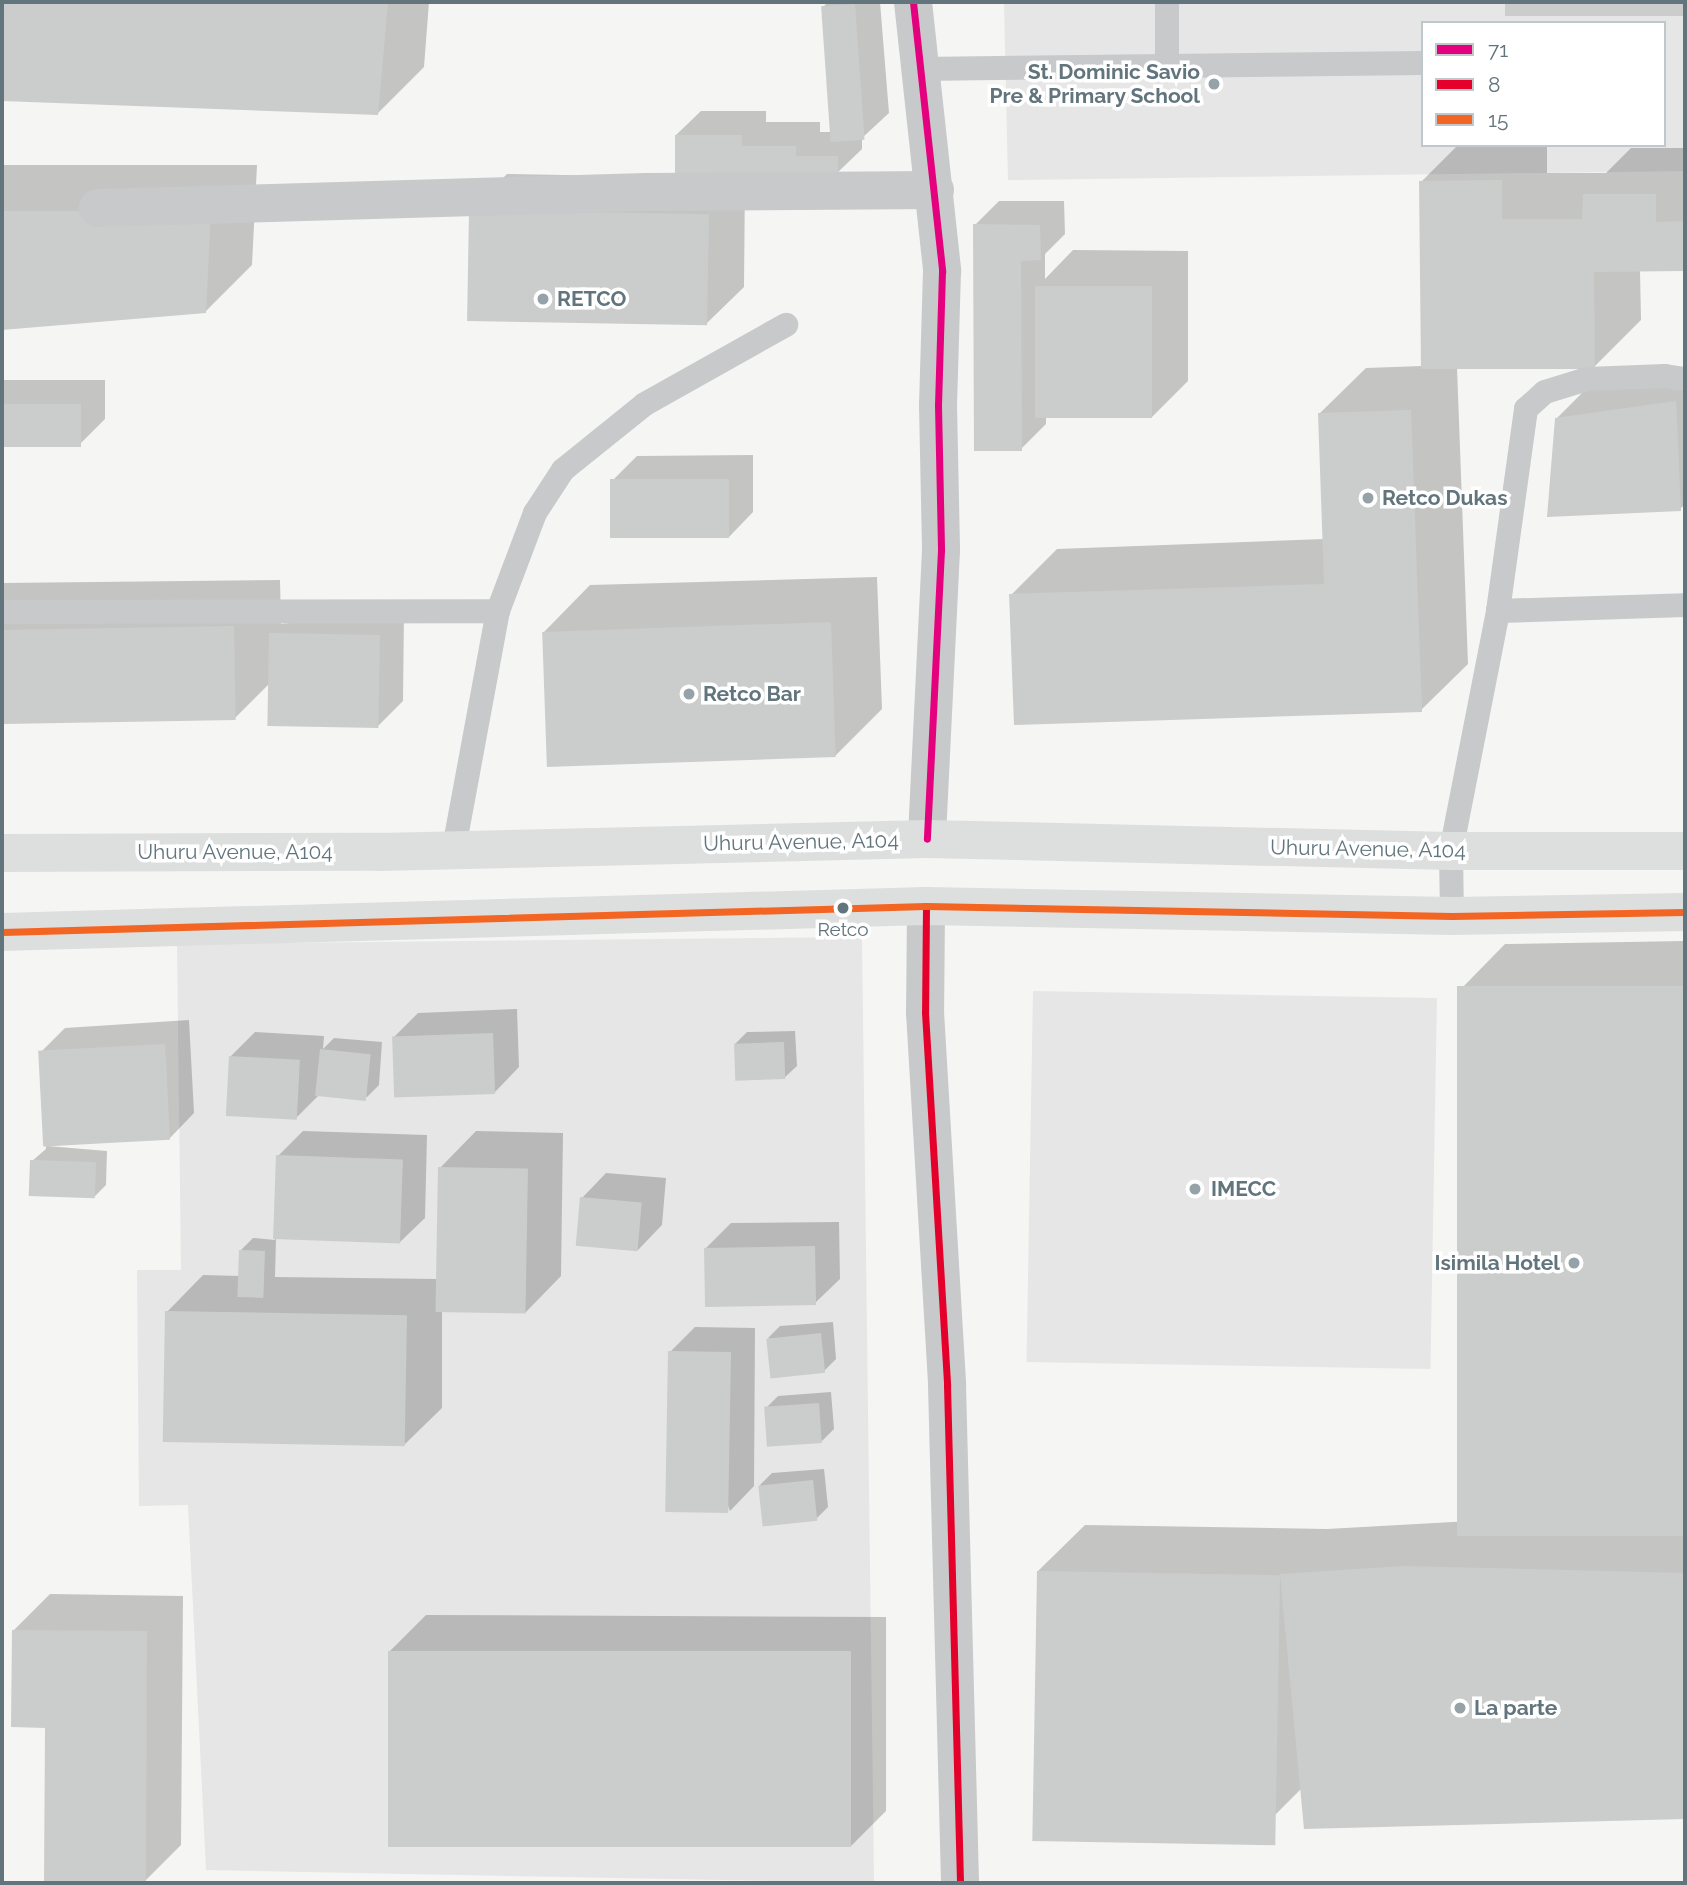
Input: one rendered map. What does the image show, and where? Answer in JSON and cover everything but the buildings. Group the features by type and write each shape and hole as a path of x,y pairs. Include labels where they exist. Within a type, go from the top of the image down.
{"highway":[{"name":"Uhuru Avenue, A104","path":"2,853 927,839 1451,851 1685,851"},
{"path":"2,932 926,906 1452,916 1685,912"}],"street":[{"path":"913,2 942,271 941,550 927,839"},
{"path":"99,208 647,192 935,190"},
{"path":"926,906 925,1012 947,1385 960,1883"}],"lane":[{"path":"1167,2 1167,66"},
{"path":"919,69 1421,63"},
{"path":"454,848 498,611 535,513 563,470 645,404 786,325"},
{"path":"1452,916 1451,851 1498,611 1526,409 1545,392 1587,379 1665,376 1685,379"},
{"path":"1498,611 1685,605"},
{"path":"2,612 498,611"}],"shaded area":[{"name":"St. Dominic Savio Pre & Primary School","path":"1004,2 1685,2 1685,171 1008,180"},
{"path":"862,937 874,1883 206,1870 188,1505 139,1506 137,1270 181,1270 177,944"},
{"path":"1033,991 1437,998 1430,1369 1027,1362"}],"transit line":[{"name":"71","path":"913,2 942,271 938,405 941,550 927,839"},
{"name":"8","path":"926,906 925,1012 947,1385 960,1883"},
{"name":"15","path":"2,932 926,906 1452,916 1685,912"}],"place":[{"name":"St. Dominic Savio Pre & Primary School","path":"1214,84"},
{"name":"RETCO","path":"543,299"},
{"name":"Retco Dukas","path":"1368,498"},
{"name":"Retco Bar","path":"689,694"},
{"name":"Retco","path":"843,908"},
{"name":"IMECC","path":"1195,1189"},
{"name":"Isimila Hotel","path":"1574,1263"},
{"name":"La parte","path":"1460,1708"}]}
